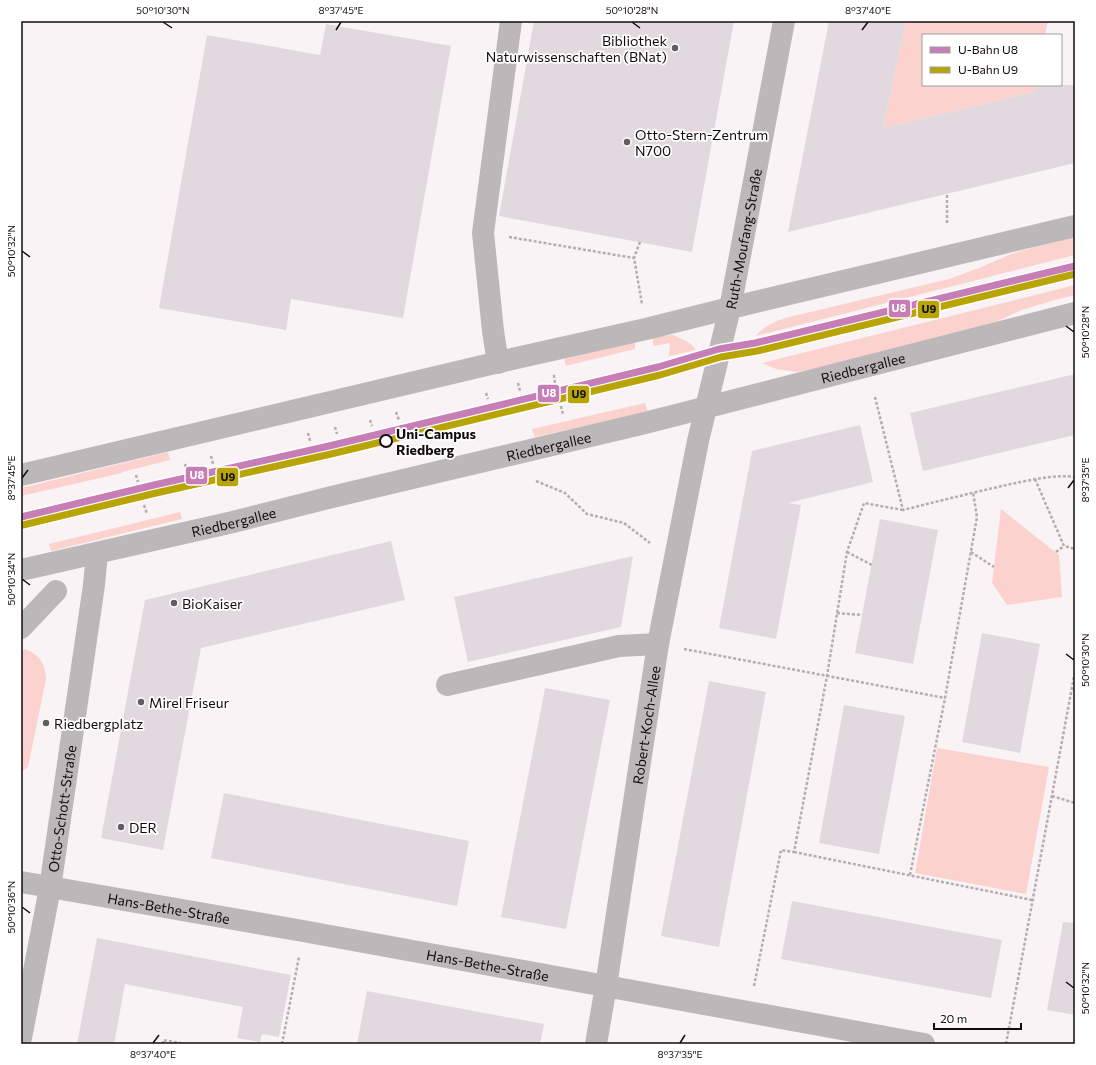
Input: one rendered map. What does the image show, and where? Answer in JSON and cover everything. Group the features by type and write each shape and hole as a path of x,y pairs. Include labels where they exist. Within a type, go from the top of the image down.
{"street":[{"path":"498,363 493,331 483,233 511,21"},
{"name":"Ruth-Moufang-Straße","path":"706,408 730,308 784,21"},
{"path":"21,475 646,329 1075,226"},
{"name":"Riedbergallee","path":"21,570 641,424 1075,313"},
{"name":"Robert-Koch-Allee","path":"596,1044 658,644 706,408"},
{"name":"Otto-Schott-Straße","path":"21,1038 50,888 94,585 97,553"},
{"path":"21,628 56,591"},
{"path":"447,685 619,646 658,644"},
{"path":"21,882 50,888"},
{"name":"Hans-Bethe-Straße","path":"50,888 303,931 924,1044"}],"path":[{"path":"947,223 948,193"},
{"path":"483,233 634,258"},
{"path":"640,242 634,258 646,329"},
{"path":"875,397 903,510"},
{"path":"561,406 564,416"},
{"path":"794,852 827,676 847,552 864,503 903,510 973,492 1035,479 1068,476 1075,477"},
{"path":"1035,479 1064,546"},
{"path":"536,481 565,493 587,514 624,523 675,562"},
{"path":"910,875 977,517 973,492"},
{"path":"1064,546 1075,549"},
{"path":"1056,552 1064,546"},
{"path":"847,552 872,565"},
{"path":"971,552 994,567"},
{"path":"837,612 862,615"},
{"path":"658,644 944,698"},
{"path":"1006,1044 1075,671"},
{"path":"1052,796 1075,804"},
{"path":"749,1012 781,850 1032,900"},
{"path":"282,1044 303,931"},
{"path":"163,1044 163,1040 186,1044"}],"shaded area":[{"path":"906,21 1048,21 1045,34 922,34 922,86 1036,86 1034,92 883,128"},
{"path":"1075,237 1075,255 756,336 766,327 785,318 949,279 1011,254"},
{"path":"1075,285 1075,295 1022,310 987,326 798,372 776,369 762,363"},
{"path":"673,335 683,339 696,350 669,356 670,343 653,346 653,337"},
{"path":"635,341 635,349 566,366 564,359"},
{"path":"645,403 648,412 535,437 532,429"},
{"path":"168,452 170,460 122,473 21,496 21,488"},
{"path":"1001,509 1059,555 1062,597 1007,605 992,583"},
{"path":"180,512 182,519 51,551 49,544"},
{"path":"25,649 41,660 46,679 28,767 21,772 21,652"},
{"path":"937,748 1049,767 1026,894 915,873"}],"building":[{"name":"Otto-Stern-Zentrum N700","path":"534,21 734,21 692,252 499,216"},
{"path":"829,21 906,21 883,128 1034,92 1036,86 1075,85 1075,163 788,232"},
{"path":"326,24 451,46 403,318 291,299 286,330 159,308 207,35 320,55"},
{"path":"1075,374 1075,435 923,471 910,413"},
{"path":"860,425 873,482 788,503 801,505 776,639 719,628 752,451"},
{"path":"880,519 938,530 913,664 855,653"},
{"path":"391,541 405,600 201,648 163,850 101,838 145,600"},
{"path":"633,556 621,627 468,662 454,597"},
{"path":"982,633 1040,644 1020,753 962,742"},
{"path":"709,681 766,692 719,947 661,936"},
{"path":"545,688 610,700 566,929 501,917"},
{"path":"844,705 905,716 879,854 819,843"},
{"path":"224,793 469,841 457,906 211,858"},
{"path":"792,901 1002,940 991,998 781,959"},
{"path":"1063,922 1075,923 1075,1015 1047,1010"},
{"path":"97,938 291,975 279,1037 262,1034 260,1042 237,1038 243,1007 125,984 114,1044 77,1044"},
{"path":"367,991 544,1024 540,1044 357,1044"}],"metro line":[{"name":"U8","path":"21,517 154,485 329,446 658,367 719,349 755,343 1075,266"},
{"name":"U9","path":"23,525 156,493 331,454 660,375 721,357 757,351 1075,274"}],"place":[{"name":"Bibliothek Naturwissenschaften (BNat)","path":"675,48"},
{"name":"Otto-Stern-Zentrum N700","path":"627,142"},
{"name":"Uni-Campus Riedberg","path":"386,441"},
{"name":"BioKaiser","path":"174,603"},
{"name":"Mirel Friseur","path":"141,702"},
{"name":"Riedbergplatz","path":"46,723"},
{"name":"DER","path":"121,827"}]}
